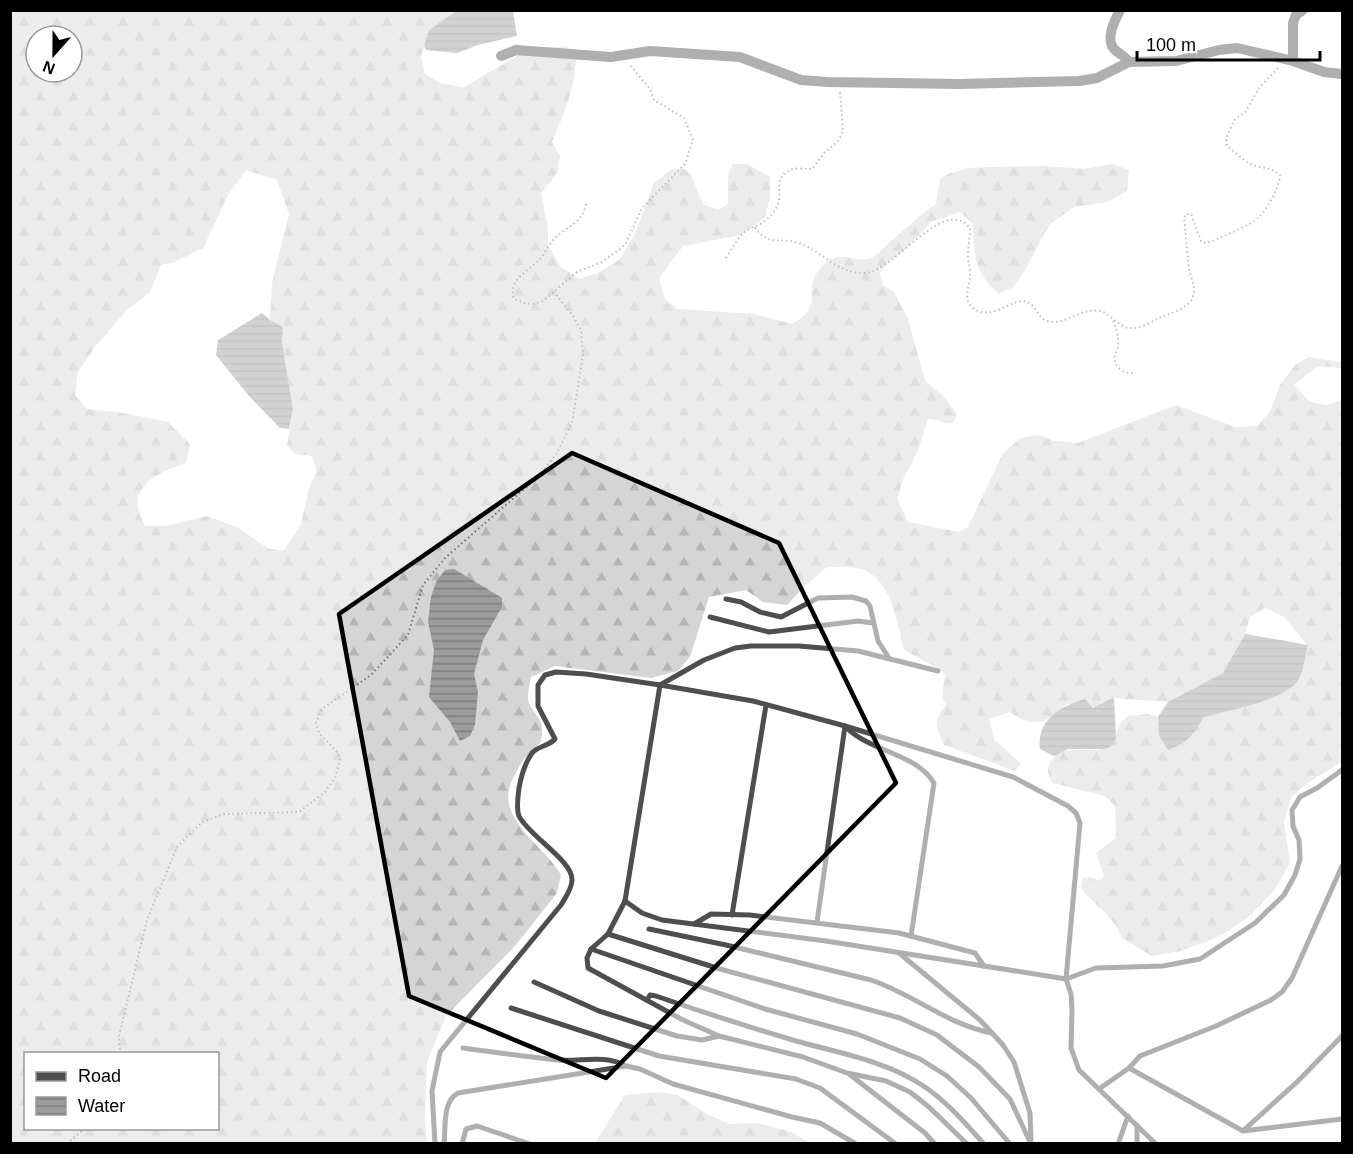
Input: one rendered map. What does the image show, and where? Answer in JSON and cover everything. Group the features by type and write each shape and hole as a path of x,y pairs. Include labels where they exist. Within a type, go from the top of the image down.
{"street":[{"path":"1120,10 1114,21 1111,43 1129,62"},
{"path":"1289,60 1293,23 1296,15 1304,10"},
{"path":"501,56 516,50 611,57 650,51 740,57 801,80 840,83 960,84 1079,81 1097,78 1129,62 1176,61 1237,48 1289,60 1324,72 1342,74"}],"lane":[{"path":"726,599 781,617 818,598 852,597 866,601 870,606 878,641 889,658"},
{"path":"710,617 769,632 858,621 873,623"},
{"path":"660,685 704,660 735,648 751,646 799,646 858,651 938,671"},
{"path":"435,1143 432,1091 440,1052 561,905 569,891 572,879 570,868 536,837 519,815 518,796 521,776 532,753 551,744 555,739 538,706 538,685 545,675 556,672 660,685 766,705 845,726 1013,777 1068,806 1076,813 1080,823 1066,979 1071,994 1071,1048 1079,1070 1156,1143"},
{"path":"660,685 625,901 608,934 591,949 587,958 588,968 681,1019 718,1036 803,1057 847,1073 886,1081 910,1092 967,1143"},
{"path":"732,915 766,705"},
{"path":"817,922 845,726"},
{"path":"845,726 856,737 916,765 929,775 934,783 911,936"},
{"path":"625,901 642,913 662,920 826,941 1066,979 1096,968 1163,966 1200,958 1255,923 1284,895 1295,875 1300,859 1299,840 1293,826 1292,810 1300,797 1342,770"},
{"path":"1099,1089 1129,1068 1140,1056 1216,1026 1271,1000 1282,992 1292,978 1342,866"},
{"path":"694,924 711,914 817,922 911,936 975,953 984,966"},
{"path":"648,930 726,945 871,980 891,986 948,1018 976,1030 992,1033"},
{"path":"608,934 720,969 900,1018 936,1035 979,1067 1010,1099 1030,1143"},
{"path":"591,949 765,1009 857,1034 920,1059 947,1076 1010,1143"},
{"path":"898,952 980,1020 1003,1045 1014,1062 1030,1113 1030,1143"},
{"path":"534,982 600,1011 677,1036 702,1040 718,1036"},
{"path":"647,1000 650,995 656,996 784,1037 869,1061 898,1072 925,1086 962,1119 984,1143"},
{"path":"511,1008 658,1056 796,1079 820,1088 896,1143"},
{"path":"1243,1131 1297,1082 1342,1036"},
{"path":"463,1048 557,1060 615,1060 673,1084 792,1118 820,1123 856,1143"},
{"path":"444,1143 448,1104 451,1097 458,1093 626,1066"},
{"path":"1129,1068 1243,1131 1342,1119"},
{"path":"847,1073 935,1143"},
{"path":"1118,1143 1128,1116"},
{"path":"462,1143 466,1129 477,1125 530,1143"},
{"path":"1137,1125 1137,1143"}],"path":[{"path":"586,204 584,213 577,223 554,238 540,259 514,283 512,292 514,299 533,304 543,302 576,272 602,262 626,243 642,208 685,164 693,140 684,118 654,100 650,89 629,62 633,53"},
{"path":"754,227 762,237 769,240 798,243 835,265 864,273 880,270 937,224 959,220 965,222 970,228 968,253 971,276 967,302 974,309 985,313 1027,302 1040,317 1048,321 1058,322 1087,312 1099,311 1131,328 1139,327 1183,309 1192,299 1194,292 1189,271 1184,218 1186,214 1191,214 1201,242 1206,243 1257,219 1280,181 1281,175 1275,170 1246,161 1227,146 1226,138 1235,120 1245,112 1260,87 1289,60"},
{"path":"726,258 745,231 760,225 775,209 779,199 779,182 785,173 795,168 812,169 838,140 843,131 844,120 840,83"},
{"path":"120,1052 119,1036 147,920 177,847 202,822 224,814 299,812 325,792 335,778 340,760 338,753 319,733 316,723 322,709 371,675 408,635 423,585 445,558 539,476 557,453 572,423 583,355 581,330 554,292"},
{"path":"1113,320 1119,345 1114,358 1116,365 1126,374 1133,373"},
{"path":"67,1143 83,1130"}],"highlighted area":[{"path":"572,453 779,543 896,783 606,1078 409,996 339,614"}],"green space":[{"path":"10,11 458,11 430,30 421,56 425,74 442,84 464,87 527,50 566,46 576,55 574,78 565,110 552,142 560,156 557,173 541,193 548,228 548,245 560,266 579,279 598,273 619,260 635,234 654,183 672,169 684,169 690,173 703,204 718,210 728,204 728,175 733,164 747,164 770,177 770,198 765,217 741,235 683,246 659,278 665,299 677,309 755,314 792,324 808,311 811,305 814,278 827,262 840,257 866,259 873,257 936,204 940,179 948,174 969,168 1046,166 1084,169 1113,164 1129,170 1127,191 1107,202 1074,207 1049,225 1024,272 1013,287 999,294 980,271 975,254 973,224 960,212 931,222 904,251 888,262 880,273 883,285 894,292 908,319 925,380 945,398 957,414 953,423 928,419 917,453 904,477 897,498 908,522 959,532 968,527 1003,453 1021,438 1038,435 1054,441 1078,443 1176,405 1235,427 1257,426 1271,410 1280,385 1296,364 1309,357 1342,362 1342,368 1318,366 1294,385 1310,402 1327,405 1342,400 1342,762 1309,782 1291,797 1284,823 1290,862 1276,888 1252,914 1213,939 1181,951 1152,956 1122,938 1109,917 1081,888 1083,878 1089,877 1099,881 1104,877 1096,853 1116,838 1115,806 1105,796 1052,783 1048,767 1051,761 1063,751 1108,747 1114,741 1127,716 1148,714 1158,717 1159,736 1196,729 1204,717 1241,708 1284,692 1308,646 1284,617 1265,608 1250,617 1245,634 1223,673 1168,702 1114,698 1093,708 1067,704 1040,722 1027,721 1010,712 989,719 994,739 1021,764 1015,771 944,745 937,721 946,705 942,697 945,674 904,649 890,600 877,579 868,572 856,568 827,567 787,605 763,602 746,590 709,597 690,657 678,671 651,678 555,666 531,677 528,700 538,717 542,735 537,746 519,767 511,783 508,796 510,809 516,821 561,875 557,893 515,946 446,1016 427,1062 425,1119 427,1143 11,1143","holes":["246,170 277,180 289,214 272,283 270,320 283,327 282,343 293,409 287,446 296,454 312,456 317,472 309,488 301,524 284,550 269,549 237,527 207,516 165,526 145,526 138,508 141,491 146,484 161,473 186,463 190,444 168,422 118,412 87,409 75,395 78,372 97,344 127,310 150,292 161,265 175,262 203,248 228,195"]},
{"path":"659,1092 678,1095 707,1114 729,1124 758,1123 791,1132 810,1143 595,1143 625,1095"}],"water":[{"path":"458,10 513,11 517,36 478,45 457,53 426,50 424,46 429,30"},
{"path":"262,313 283,327 282,343 293,409 289,429 280,428 249,396 216,355 218,340"},
{"path":"454,569 502,598 502,607 483,640 474,674 478,692 475,725 470,736 460,741 450,722 429,697 434,650 428,622 431,597 436,582 445,570"},
{"path":"1245,634 1308,645 1299,679 1289,689 1267,700 1204,717 1189,737 1168,750 1159,736 1158,717 1168,702 1223,673"},
{"path":"1114,697 1116,736 1114,744 1106,749 1068,749 1054,756 1040,749 1042,730 1046,722 1059,710 1085,699 1093,708"}]}
